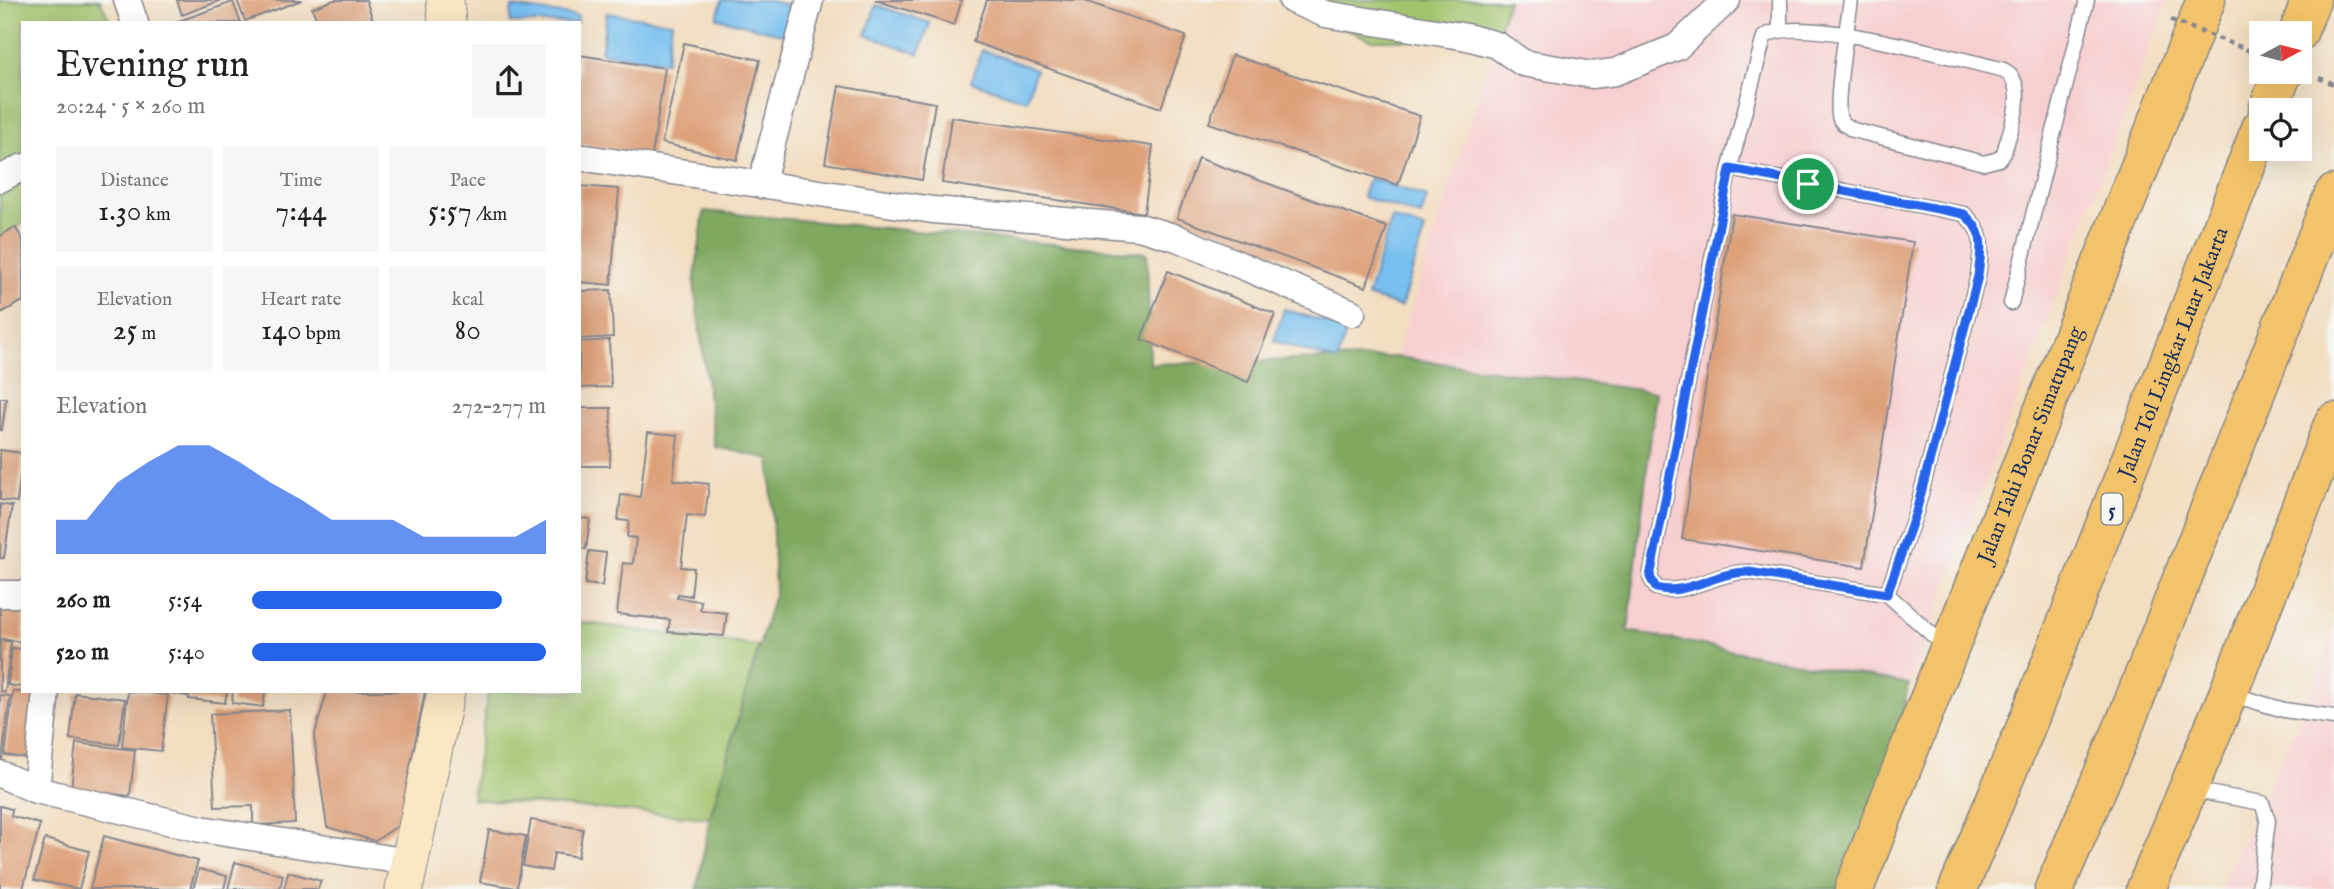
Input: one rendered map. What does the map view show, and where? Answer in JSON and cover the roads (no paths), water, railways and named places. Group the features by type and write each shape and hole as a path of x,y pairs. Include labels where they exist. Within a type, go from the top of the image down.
{"highway":[{"name":"Jalan Tahi Bonar Simatupang","path":"1854,889 2206,0"},
{"path":"2303,21 2311,0"},
{"name":"Jalan Tol Lingkar Luar Jakarta","path":"1958,889 2023,734 2249,159"},
{"path":"2054,889 2136,696 2334,194"},
{"path":"2146,889 2228,694 2334,422"}],"street":[{"path":"127,0 134,21"},
{"path":"445,0 447,21"},
{"path":"761,185 810,0"},
{"path":"1292,0 1325,14 1467,37 1497,46 1523,63 1592,75 1637,65 1677,47 1727,0"},
{"path":"581,157 933,210 1139,227 1177,238 1352,313"},
{"path":"0,179 21,168"},
{"path":"0,594 21,594"},
{"path":"36,790 46,693"},
{"path":"0,774 36,790 407,876 446,693"}],"lane":[{"path":"1780,0 1780,28"},
{"path":"1851,0 1846,34 1839,106 1840,119 1844,124 1853,130 1984,163 1999,159 2004,153 2019,90 2012,75 2004,70 1846,34 1780,28 1764,37 1730,169 1650,577 1656,588 1670,591 1730,571 1887,594 1950,650"},
{"path":"2011,303 2087,0"},
{"path":"1730,169 1964,214 1980,230 1982,243 1974,289 1916,512 1887,594"},
{"path":"2228,694 2284,710 2334,717"},
{"path":"2188,789 2262,803 2268,821 2259,889"}],"water":[{"path":"722,0 767,0 792,6 785,35 717,18"},
{"path":"876,5 930,23 919,54 866,35"},
{"path":"512,7 578,16 577,21 510,21"},
{"path":"607,13 672,22 666,62 601,53"},
{"path":"982,50 1036,69 1026,100 971,82"},
{"path":"1369,178 1427,197 1421,216 1363,197"},
{"path":"1392,218 1425,229 1401,307 1367,296"},
{"path":"1284,309 1347,329 1337,361 1274,341"}]}
